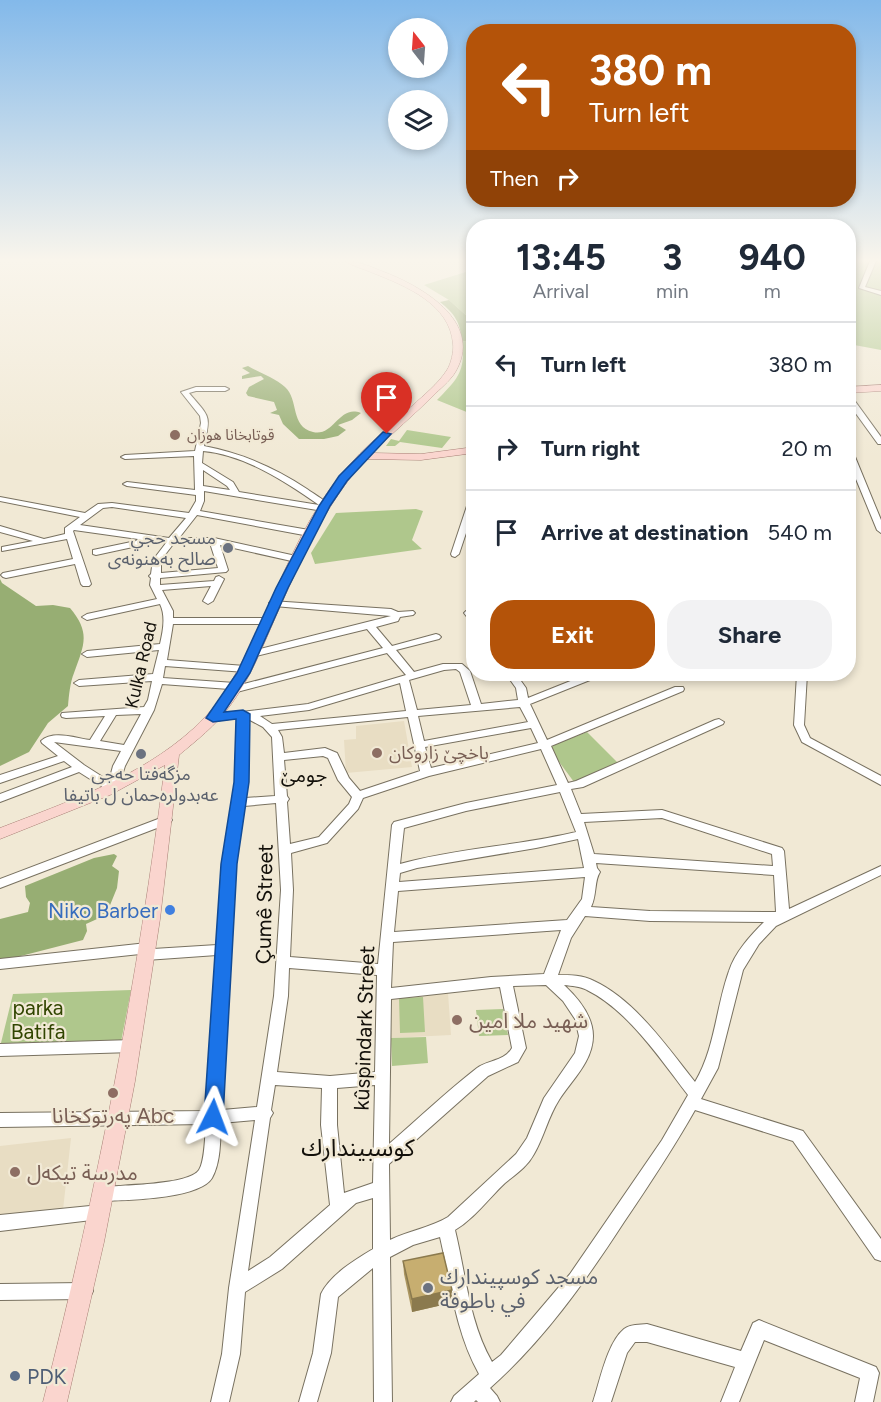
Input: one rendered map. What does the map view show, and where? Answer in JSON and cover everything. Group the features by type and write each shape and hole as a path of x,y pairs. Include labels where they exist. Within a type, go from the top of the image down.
{"main road":[{"path":"0,834 119,785 173,756 213,718 245,669 274,603 309,533 343,478 453,369 457,347 455,326"},
{"path":"856,390 881,388"},
{"path":"376,445 405,457"},
{"path":"364,457 405,457 466,451"},
{"path":"56,1402 84,1291 120,1119 147,952 173,756"},
{"path":"119,785 156,775 163,776 170,783"}],"street":[{"path":"223,570 154,576 157,560 193,514 200,501 198,465 205,423 204,416 185,392 196,389 225,388"},
{"path":"856,408 881,442"},
{"path":"125,457 199,451 229,452 262,464 324,507"},
{"path":"198,465 230,484 236,494"},
{"path":"856,469 881,530"},
{"path":"127,484 236,494 324,507"},
{"path":"0,499 86,516"},
{"path":"72,532 86,516 106,505 193,514 309,533"},
{"path":"455,554 466,520"},
{"path":"0,529 44,541"},
{"path":"72,532 86,584"},
{"path":"5,549 44,541 72,532 170,541 214,541 296,559"},
{"path":"96,552 139,543 144,537"},
{"path":"208,601 223,570 214,541"},
{"path":"6,575 78,561"},
{"name":"Kulka Road","path":"119,785 115,776 149,710 165,646 169,621 154,576"},
{"path":"157,588 217,583"},
{"path":"87,617 162,602"},
{"path":"274,603 391,612 396,615 410,613"},
{"path":"252,654 370,626 395,619 396,615"},
{"path":"169,621 267,621"},
{"path":"370,626 408,678 412,715 426,773"},
{"path":"79,683 158,679 234,688 436,637"},
{"path":"87,654 165,646"},
{"path":"162,663 245,669"},
{"path":"213,718 309,707 443,667 466,669"},
{"path":"462,669 466,679"},
{"path":"467,681 477,708"},
{"path":"516,681 583,834 594,872 590,896 583,911 571,925 549,980"},
{"path":"243,714 260,719 271,727 412,715 524,703 579,681"},
{"path":"802,681 799,725 806,740 881,781"},
{"path":"285,850 324,840 354,806 358,796 426,773 544,745 679,689"},
{"path":"66,715 149,710"},
{"path":"93,744 113,712"},
{"path":"0,1223 179,1187 203,1178 207,1170 212,1145 229,864 242,782 243,714"},
{"path":"562,786 579,784 719,722"},
{"path":"419,745 534,724"},
{"name":"Çumê Street","path":"220,1402 231,1354 237,1288 265,1113 283,962 287,890 283,799 277,737 271,727"},
{"path":"119,785 80,768 46,741 53,738 128,749"},
{"path":"279,756 325,752 333,756 344,780 358,796"},
{"path":"0,779 66,757"},
{"path":"0,798 80,768"},
{"name":"kûspindark Street","path":"383,1402 381,1161 384,970 399,825 562,786"},
{"path":"239,802 283,799"},
{"path":"576,818 662,814 778,851 783,917"},
{"path":"0,884 166,820"},
{"path":"394,870 429,859 542,845 583,834"},
{"path":"590,858 780,871"},
{"path":"460,1402 523,1343 576,1280 667,1145 711,1068 741,959 754,939 771,923 881,870"},
{"path":"392,887 594,872"},
{"path":"583,911 650,916 783,917"},
{"path":"387,937 571,925"},
{"path":"0,964 147,952 224,950"},
{"path":"283,962 384,970"},
{"path":"308,1402 322,1353 330,1294 347,1277 383,1251 420,1234 446,1227 464,1214 524,1157 554,1095 576,1066 586,1035 580,1016 568,996 549,980"},
{"path":"384,994 549,980 579,981 590,985 615,1004 655,1042 694,1099 798,1136 881,1253"},
{"path":"381,1161 483,1071 508,1062 517,1055 519,1048 506,983"},
{"path":"0,1050 133,1046"},
{"path":"269,1078 330,1082 383,1078"},
{"path":"330,1082 329,1125 338,1208"},
{"path":"0,1120 213,1117 265,1113"},
{"path":"237,1288 276,1263 351,1197 381,1188"},
{"path":"446,1227 466,1328 491,1402"},
{"path":"0,1292 84,1291"},
{"path":"730,1402 759,1329 876,1374 864,1402"},
{"path":"602,1402 620,1348 631,1334 647,1333 746,1361"}],"shaded area":[{"name":"باخچێ زاروکان","path":"404,721 412,767 346,773 344,740 356,739 356,726"},
{"path":"448,993 451,1035 391,1038 392,996"},
{"path":"71,1138 63,1210 0,1217 0,1146"}],"green space":[{"path":"459,326 466,326 466,341 462,341"},
{"path":"856,326 881,326 881,350 856,345"},
{"path":"462,341 466,341 466,412 437,400 455,380 461,368"},
{"path":"248,366 285,387 292,398 301,425 313,432 326,430 347,413 353,411 361,413 352,420 338,425 346,430 338,436 324,439 299,439 283,424 279,415 270,413 277,410 274,402 248,396 246,393 249,387 264,379 261,376 242,379 242,376 250,373 242,368"},
{"path":"407,430 451,437 442,448 400,442 395,446 386,446 391,439 399,441"},
{"path":"416,509 423,511 412,540 422,549 315,564 311,553 336,513"},
{"path":"0,579 2,583 36,606 53,605 70,608 81,625 84,639 69,693 68,706 48,723 29,752 0,766"},
{"path":"587,732 618,763 574,782 548,747"},
{"path":"114,854 117,856 112,866 119,871 117,888 106,915 86,924 87,931 83,940 17,957 0,959 0,919 28,912 30,903 26,897 25,886 94,858"},
{"name":"parka Batifa","path":"131,990 121,1042 0,1047 13,994"},
{"path":"423,997 425,1032 400,1033 399,998"},
{"path":"503,1009 508,1035 479,1036 476,1010"},
{"path":"426,1037 428,1063 392,1066 391,1038"}],"building":[{"name":"مسجد كوسپيندارك في باطوفة","path":"443,1253 452,1290 412,1299 403,1261"}],"place":[{"name":"قوتابخانا هوزان","path":"175,435"},
{"name":"مسجد حجي صالح بەھنونەی","path":"228,548"},
{"name":"باخچێ زاروکان","path":"377,753"},
{"name":"مزگەفتا حەجی عەبدولرەحمان ل باتیفا","path":"141,754"},
{"name":"Niko Barber","path":"170,910"},
{"name":"شهيد ملا امين","path":"457,1020"},
{"name":"په‌رتوكخانا Abc","path":"113,1093"},
{"name":"مدرسة تيكه‌ل","path":"15,1172"},
{"name":"مسجد كوسپيندارك في باطوفة","path":"428,1288"},
{"name":"PDK","path":"15,1376"}],"district":[{"name":"جومێ","path":"304,775"},
{"name":"كوسبيندارك","path":"358,1147"}],"route":[{"path":"213,1117 229,864 242,782 243,714 213,718 243,673 302,547 336,488 387,434"}]}
